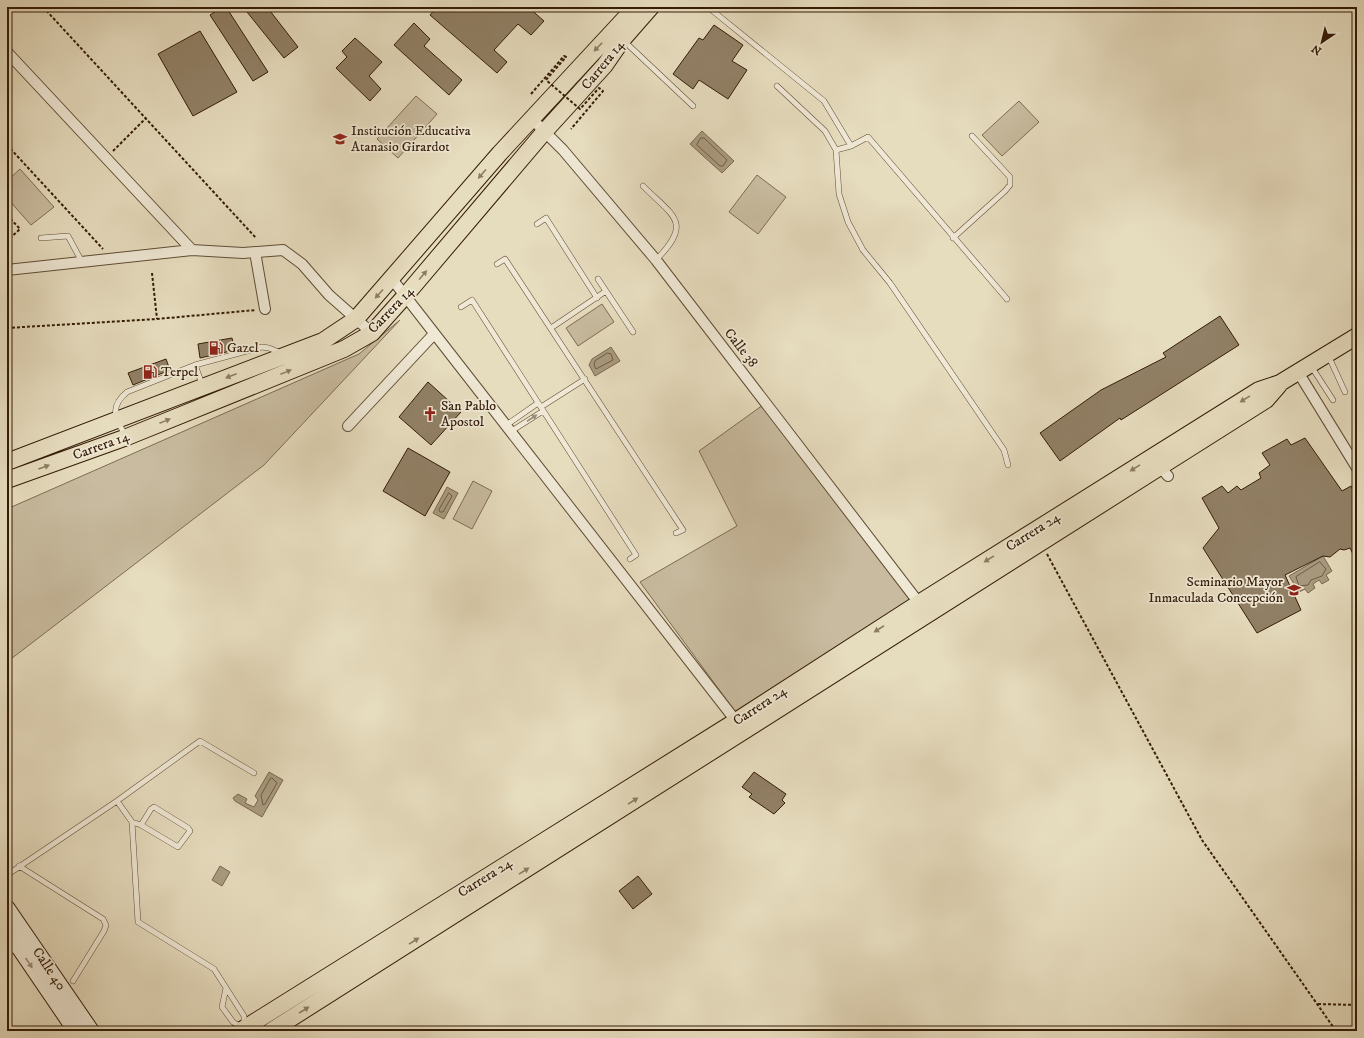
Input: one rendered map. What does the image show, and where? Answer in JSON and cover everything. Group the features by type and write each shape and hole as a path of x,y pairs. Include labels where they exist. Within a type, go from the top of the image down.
{"main road":[{"name":"Carrera 14","path":"7,480 127,437 344,349 372,332 405,296 507,160 531,118 618,35 640,9"},
{"name":"Carrera 14","path":"7,462 323,341 356,319 392,279 507,160 545,132 604,66 618,35"},
{"name":"Carrera 24","path":"243,1030 1041,543 1266,400 1280,383 1357,336"},
{"name":"Carrera 24","path":"271,1031 740,726 919,602 1160,467"},
{"name":"Calle 40","path":"7,907 19,932 75,1031"},
{"name":"Calle 40","path":"19,932 92,1031"}],"street":[{"path":"7,52 192,250"},
{"name":"Calle 38","path":"531,118 563,150 656,260 919,602"},
{"path":"7,270 192,250 243,253 283,250 302,264 329,295 372,332"},
{"path":"255,252 265,309"},
{"path":"392,279 740,726"},
{"path":"348,426 434,334"},
{"path":"1304,369 1357,468"}],"lane":[{"path":"708,7 824,101 851,146"},
{"path":"618,35 693,106"},
{"path":"777,86 825,131 836,150 839,194 848,222 863,250 890,283 1004,450 1008,465"},
{"path":"953,238 1010,185 1010,177 972,136"},
{"path":"836,150 851,146 868,137 953,238 1007,299"},
{"path":"643,186 671,214 677,224 676,233 672,243 656,260"},
{"path":"536,224 546,218 596,298"},
{"path":"41,238 68,236 82,262"},
{"path":"497,264 505,259 585,379 683,530 676,533"},
{"path":"598,280 633,332"},
{"path":"551,328 606,291"},
{"path":"461,307 472,300 636,555 630,560"},
{"path":"127,437 116,421 116,408 118,399 127,392 195,365 262,347 275,350 284,356"},
{"path":"1328,354 1345,392"},
{"path":"195,365 202,387"},
{"path":"1304,369 1333,400"},
{"path":"508,429 585,379"},
{"path":"508,429 541,407"},
{"path":"7,874 116,801 200,741 254,773"},
{"path":"116,801 132,822 138,922 214,969 244,1016 243,1030"},
{"path":"132,822 141,825 178,847 190,831 188,828 154,807 151,809 141,825"},
{"path":"19,866 103,919 106,925 104,931 73,981"},
{"path":"7,954 12,950 19,932"},
{"path":"226,988 222,1007 233,1022 243,1030"}],"path":[{"path":"43,7 256,238"},
{"path":"531,94 564,56 566,57 546,80 580,109 599,88 603,91 571,129"},
{"path":"106,158 146,118"},
{"path":"7,145 106,252"},
{"path":"7,215 20,229 7,242"},
{"path":"152,273 157,320"},
{"path":"7,328 157,320 265,309"},
{"path":"1041,543 1202,840 1336,1031"},
{"path":"1318,1004 1357,1006"}],"shaded area":[{"path":"416,96 437,114 398,158 377,139"},
{"path":"1019,101 1039,122 1002,156 982,135"},
{"path":"20,169 54,207 31,225 7,198 7,181"},
{"path":"757,175 786,197 758,234 729,212"},
{"path":"602,304 614,322 578,346 566,328"},
{"path":"400,320 264,465 7,662 7,509 359,354"},
{"path":"763,405 913,600 737,714 640,582 737,526 699,451"},
{"path":"473,481 492,491 472,529 453,519"}],"water":[{"path":"702,131 734,161 722,173 690,144"},
{"path":"611,347 620,361 595,376 589,365 592,359"},
{"path":"447,487 458,493 444,519 433,513"},
{"path":"1323,556 1332,571 1326,575 1329,580 1322,584 1319,580 1313,584 1315,588 1308,593 1305,589 1299,592 1289,576"},
{"path":"269,772 283,780 262,817 235,801 233,798 238,794 247,799 245,803 254,807 258,800 255,796"},
{"path":"220,866 230,872 222,886 212,880"}],"building":[{"path":"222,7 226,7 268,72 253,81 210,15"},
{"path":"243,7 267,7 298,47 284,58"},
{"path":"437,7 528,7 544,21 531,35 518,24 494,50 507,62 497,73 430,15"},
{"path":"414,23 430,39 424,46 462,80 449,95 394,45"},
{"path":"714,25 743,45 732,61 747,70 728,99 699,80 693,89 673,74 699,38 703,40"},
{"path":"200,31 237,92 193,116 158,54"},
{"path":"355,38 382,62 369,76 381,89 370,101 336,68 347,57 342,51"},
{"path":"1220,316 1239,345 1121,420 1120,418 1060,461 1040,433 1101,390 1166,357 1163,353"},
{"name":"Gazel","path":"232,338 235,350 200,358 198,344"},
{"name":"Terpel","path":"166,359 170,370 133,385 128,373"},
{"name":"San Pablo Apostol","path":"428,382 461,412 431,445 399,417"},
{"name":"Seminario Mayor Inmaculada Concepción","path":"1305,438 1342,491 1351,486 1357,498 1357,562 1350,548 1344,550 1340,549 1330,557 1323,556 1285,575 1301,610 1257,633 1203,548 1219,528 1202,498 1222,486 1228,493 1237,486 1241,490 1261,478 1259,473 1270,465 1262,453 1287,439 1291,445"},
{"path":"408,448 450,472 425,516 383,491"},
{"path":"754,772 786,794 782,800 785,803 774,814 749,797 752,794 742,787"},
{"path":"638,876 652,894 633,909 619,891"}],"place":[{"name":"Institución Educativa Atanasio Girardot","path":"340,139"},
{"name":"Gazel","path":"216,348"},
{"name":"Terpel","path":"150,372"},
{"name":"San Pablo Apostol","path":"430,414"},
{"name":"Seminario Mayor Inmaculada Concepción","path":"1294,590"}]}
